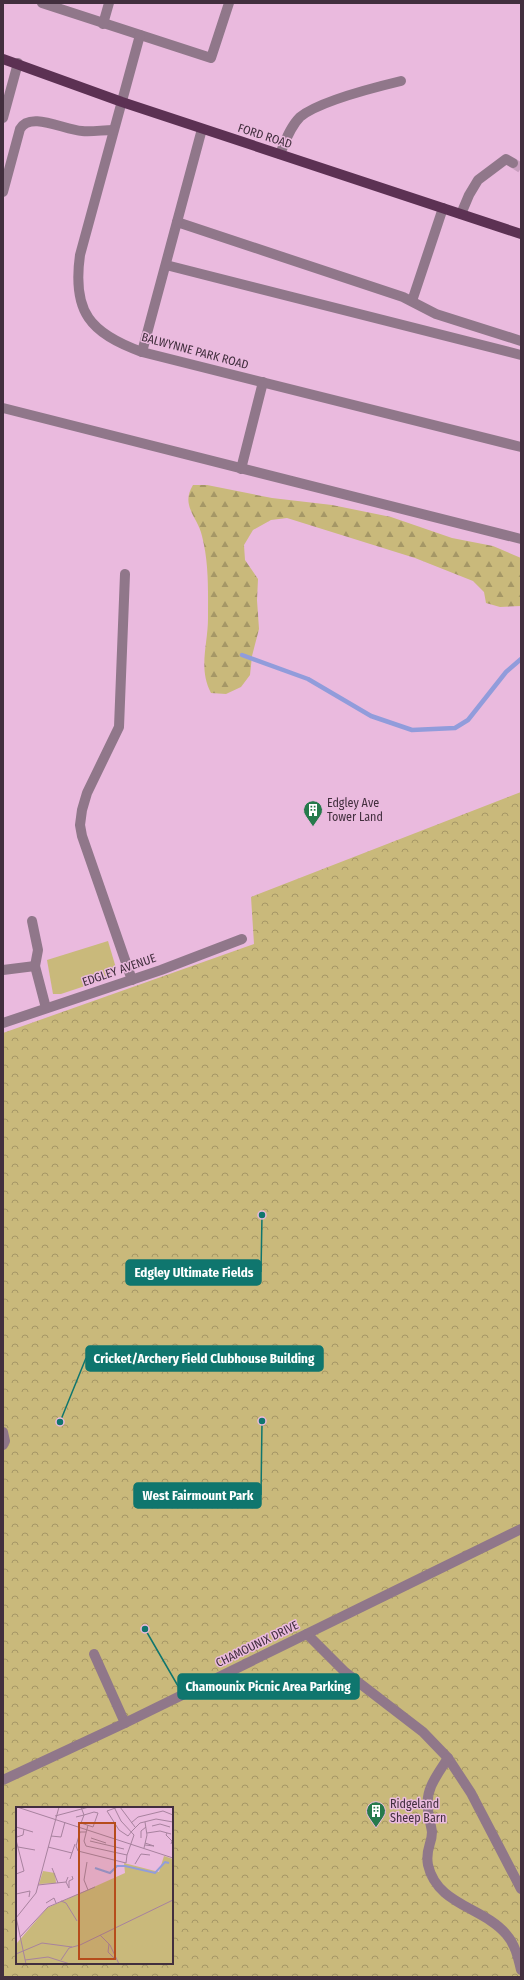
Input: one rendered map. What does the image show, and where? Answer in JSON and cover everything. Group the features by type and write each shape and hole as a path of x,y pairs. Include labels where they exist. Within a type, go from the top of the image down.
{"main road":[{"name":"FORD ROAD","path":"3,59 18,63 122,102 521,234"}],"street":[{"path":"42,3 211,58 229,3"},
{"path":"103,24 109,3"},
{"name":"BALWYNNE PARK ROAD","path":"140,35 80,256 77,286 79,297 84,310 98,329 120,344 142,352 521,447"},
{"path":"3,118 18,63"},
{"path":"280,154 294,125 310,110 323,104 401,81"},
{"path":"3,192 20,129 23,124 30,121 39,121 83,131 113,130"},
{"path":"142,352 202,129"},
{"path":"461,214 469,195 478,180 506,159 513,163"},
{"path":"412,301 443,208"},
{"path":"178,222 412,301 436,314 521,341"},
{"path":"166,265 521,355"},
{"path":"241,469 263,382"},
{"path":"3,408 521,540"},
{"path":"125,574 119,727 88,793 82,810 80,824 82,836 132,980"},
{"path":"32,921 38,950 35,966 46,1008"},
{"name":"EDGLEY AVENUE","path":"3,1023 132,980 242,939"},
{"path":"3,970 35,966"},
{"path":"3,1432 5,1441 3,1445"},
{"name":"CHAMOUNIX DRIVE","path":"3,1780 125,1723 521,1529"},
{"path":"307,1634 345,1672 423,1732 448,1758 470,1793 521,1889"},
{"path":"94,1654 125,1723"},
{"path":"448,1758 429,1789 428,1809 432,1832 427,1850 430,1871 446,1895 505,1933 517,1954 521,1970"}],"green space":[{"path":"193,485 207,485 272,498 332,505 391,517 452,538 493,546 521,558 521,606 500,607 486,603 484,592 473,581 415,558 287,518 271,520 253,530 244,545 245,560 258,579 257,600 259,629 252,656 250,675 241,687 226,694 211,693 207,684 204,665 208,628 207,566 200,529 189,505 189,492"},
{"path":"521,792 521,1977 3,1977 3,1033 254,944 251,897"},
{"path":"108,941 116,968 109,978 61,994 53,994 47,960"}],"waterway":[{"path":"242,655 308,679 371,716 412,730 455,728 468,720 506,672 521,659"}],"tunnel":[{"path":"513,163 521,168"}],"place":[{"name":"Edgley Ave Tower Land","path":"313,827"},
{"name":"Edgley Ultimate Fields","path":"262,1215"},
{"name":"West Fairmount Park","path":"262,1421"},
{"name":"Cricket/Archery Field Clubhouse Building","path":"60,1422"},
{"name":"Chamounix Picnic Area Parking","path":"145,1629"},
{"name":"Ridgeland Sheep Barn","path":"376,1828"}]}
